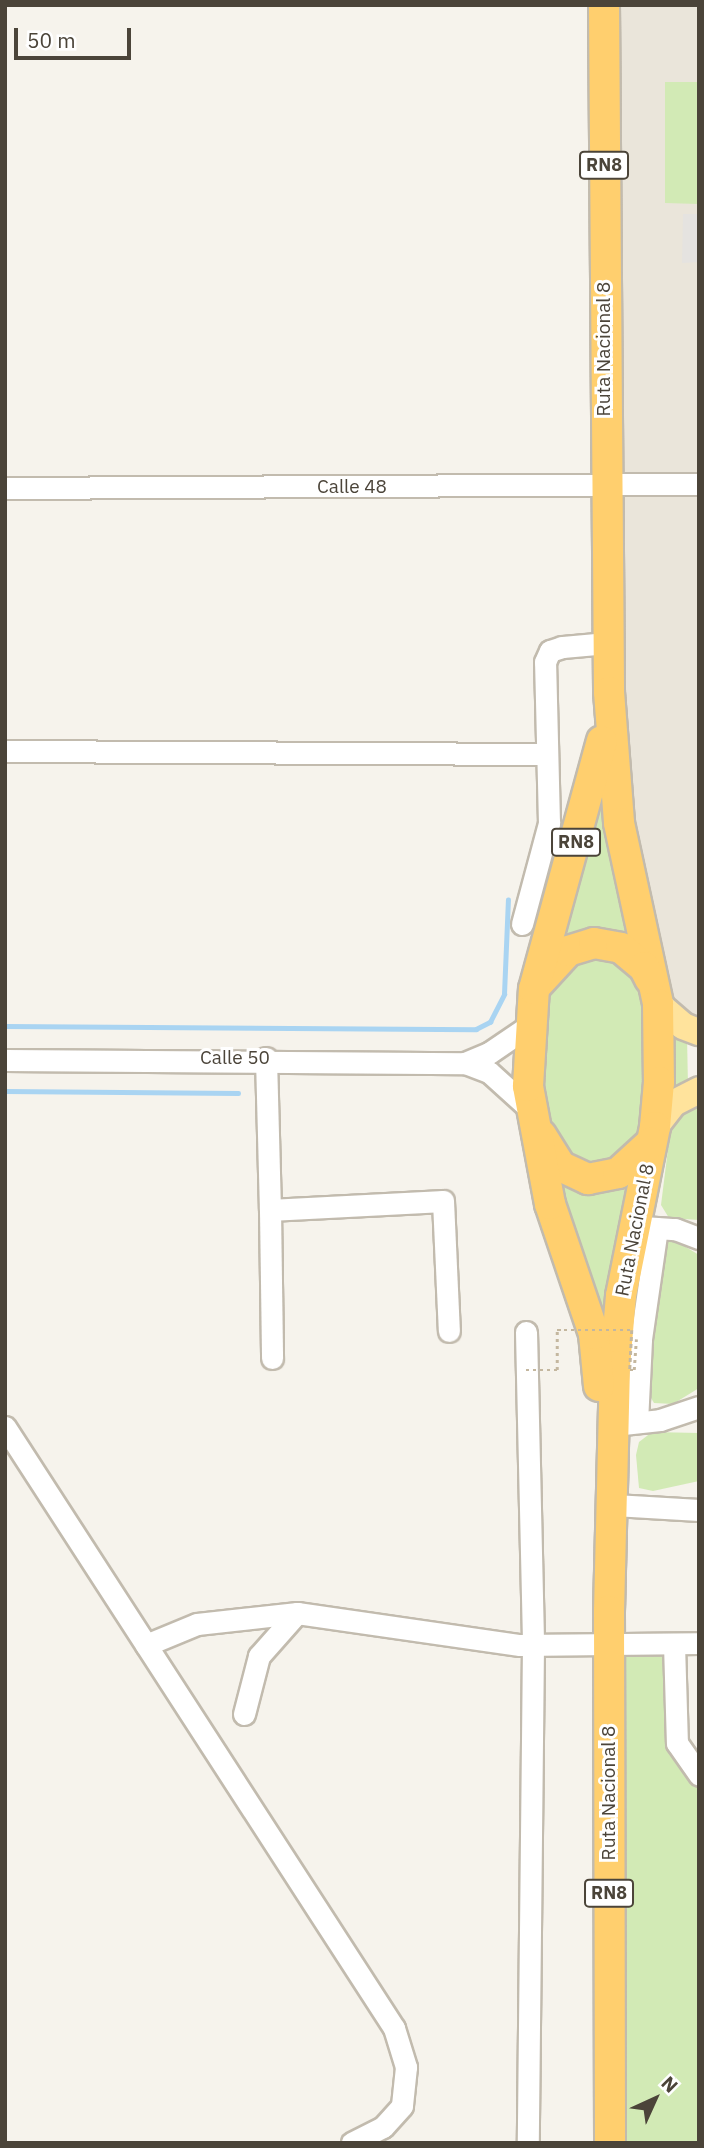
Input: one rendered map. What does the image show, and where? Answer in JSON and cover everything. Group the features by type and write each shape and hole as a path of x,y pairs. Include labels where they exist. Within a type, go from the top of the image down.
{"highway":[{"name":"Ruta Nacional 8","path":"604,5 604,486 609,692 619,822 655,995 653,1135 645,1227 621,1296 626,1423 614,1505 609,1611 610,2143"},
{"name":"Ruta Nacional 8","path":"609,692 592,788 534,989 530,1026 531,1111 550,1204 585,1299 597,1355 601,1535 609,1611"},
{"path":"534,989 568,951 594,943 609,944 634,957 655,995"},
{"name":"Ruta Nacional 8","path":"531,1111 551,1154 560,1166 588,1179 618,1173 653,1135"}],"main road":[{"path":"655,995 682,1026 699,1032"},
{"path":"653,1135 674,1103 699,1090"}],"street":[{"name":"Calle 48","path":"5,488 699,484"},
{"path":"522,924 549,823 545,754 545,662 550,651 608,643"},
{"path":"5,751 545,754"},
{"name":"Calle 50","path":"465,1063 489,1053 530,1026"},
{"path":"266,1058 272,1358"},
{"name":"Calle 50","path":"5,1060 266,1058 465,1063 489,1072 531,1111"},
{"path":"270,1210 443,1201 449,1331"},
{"path":"645,1227 699,1238"},
{"path":"526,1332 533,1645 528,2143"},
{"path":"626,1423 681,1415 699,1407"},
{"path":"5,1427 399,2039 407,2084 402,2106 383,2127 352,2143"},
{"path":"614,1505 699,1510"},
{"path":"244,1714 259,1656 297,1613"},
{"path":"146,1645 197,1624 297,1613 533,1645 699,1643"},
{"path":"674,1644 677,1743 699,1775"}],"path":[{"path":"526,1370 556,1370 557,1330 632,1329 630,1370 634,1370 636,1339"}],"shaded area":[{"path":"604,5 699,5 699,1032 675,1020 619,823"},
{"path":"683,214 699,214 699,262 682,263"}],"green space":[{"path":"665,82 699,82 699,204 665,203"},
{"path":"602,793 631,938 602,928 553,946"},
{"path":"607,953 639,981 649,1037 642,1124 632,1149 618,1162 589,1166 558,1149 543,1109 540,1012 559,972 581,955"},
{"path":"667,1021 687,1037 688,1086 672,1095"},
{"path":"699,1098 699,1220 669,1218 661,1205 670,1133 676,1116"},
{"path":"552,1173 640,1173 610,1335"},
{"path":"656,1238 676,1241 699,1255 699,1388 673,1404 654,1403 643,1384"},
{"path":"652,1432 699,1433 699,1481 653,1491 639,1488 636,1455 639,1442"},
{"path":"616,1642 674,1644 676,1720 699,1775 699,2143 620,2143"}],"waterway":[{"path":"5,1026 476,1029 490,1022 504,994 508,900"},
{"path":"5,1091 238,1093"}]}
